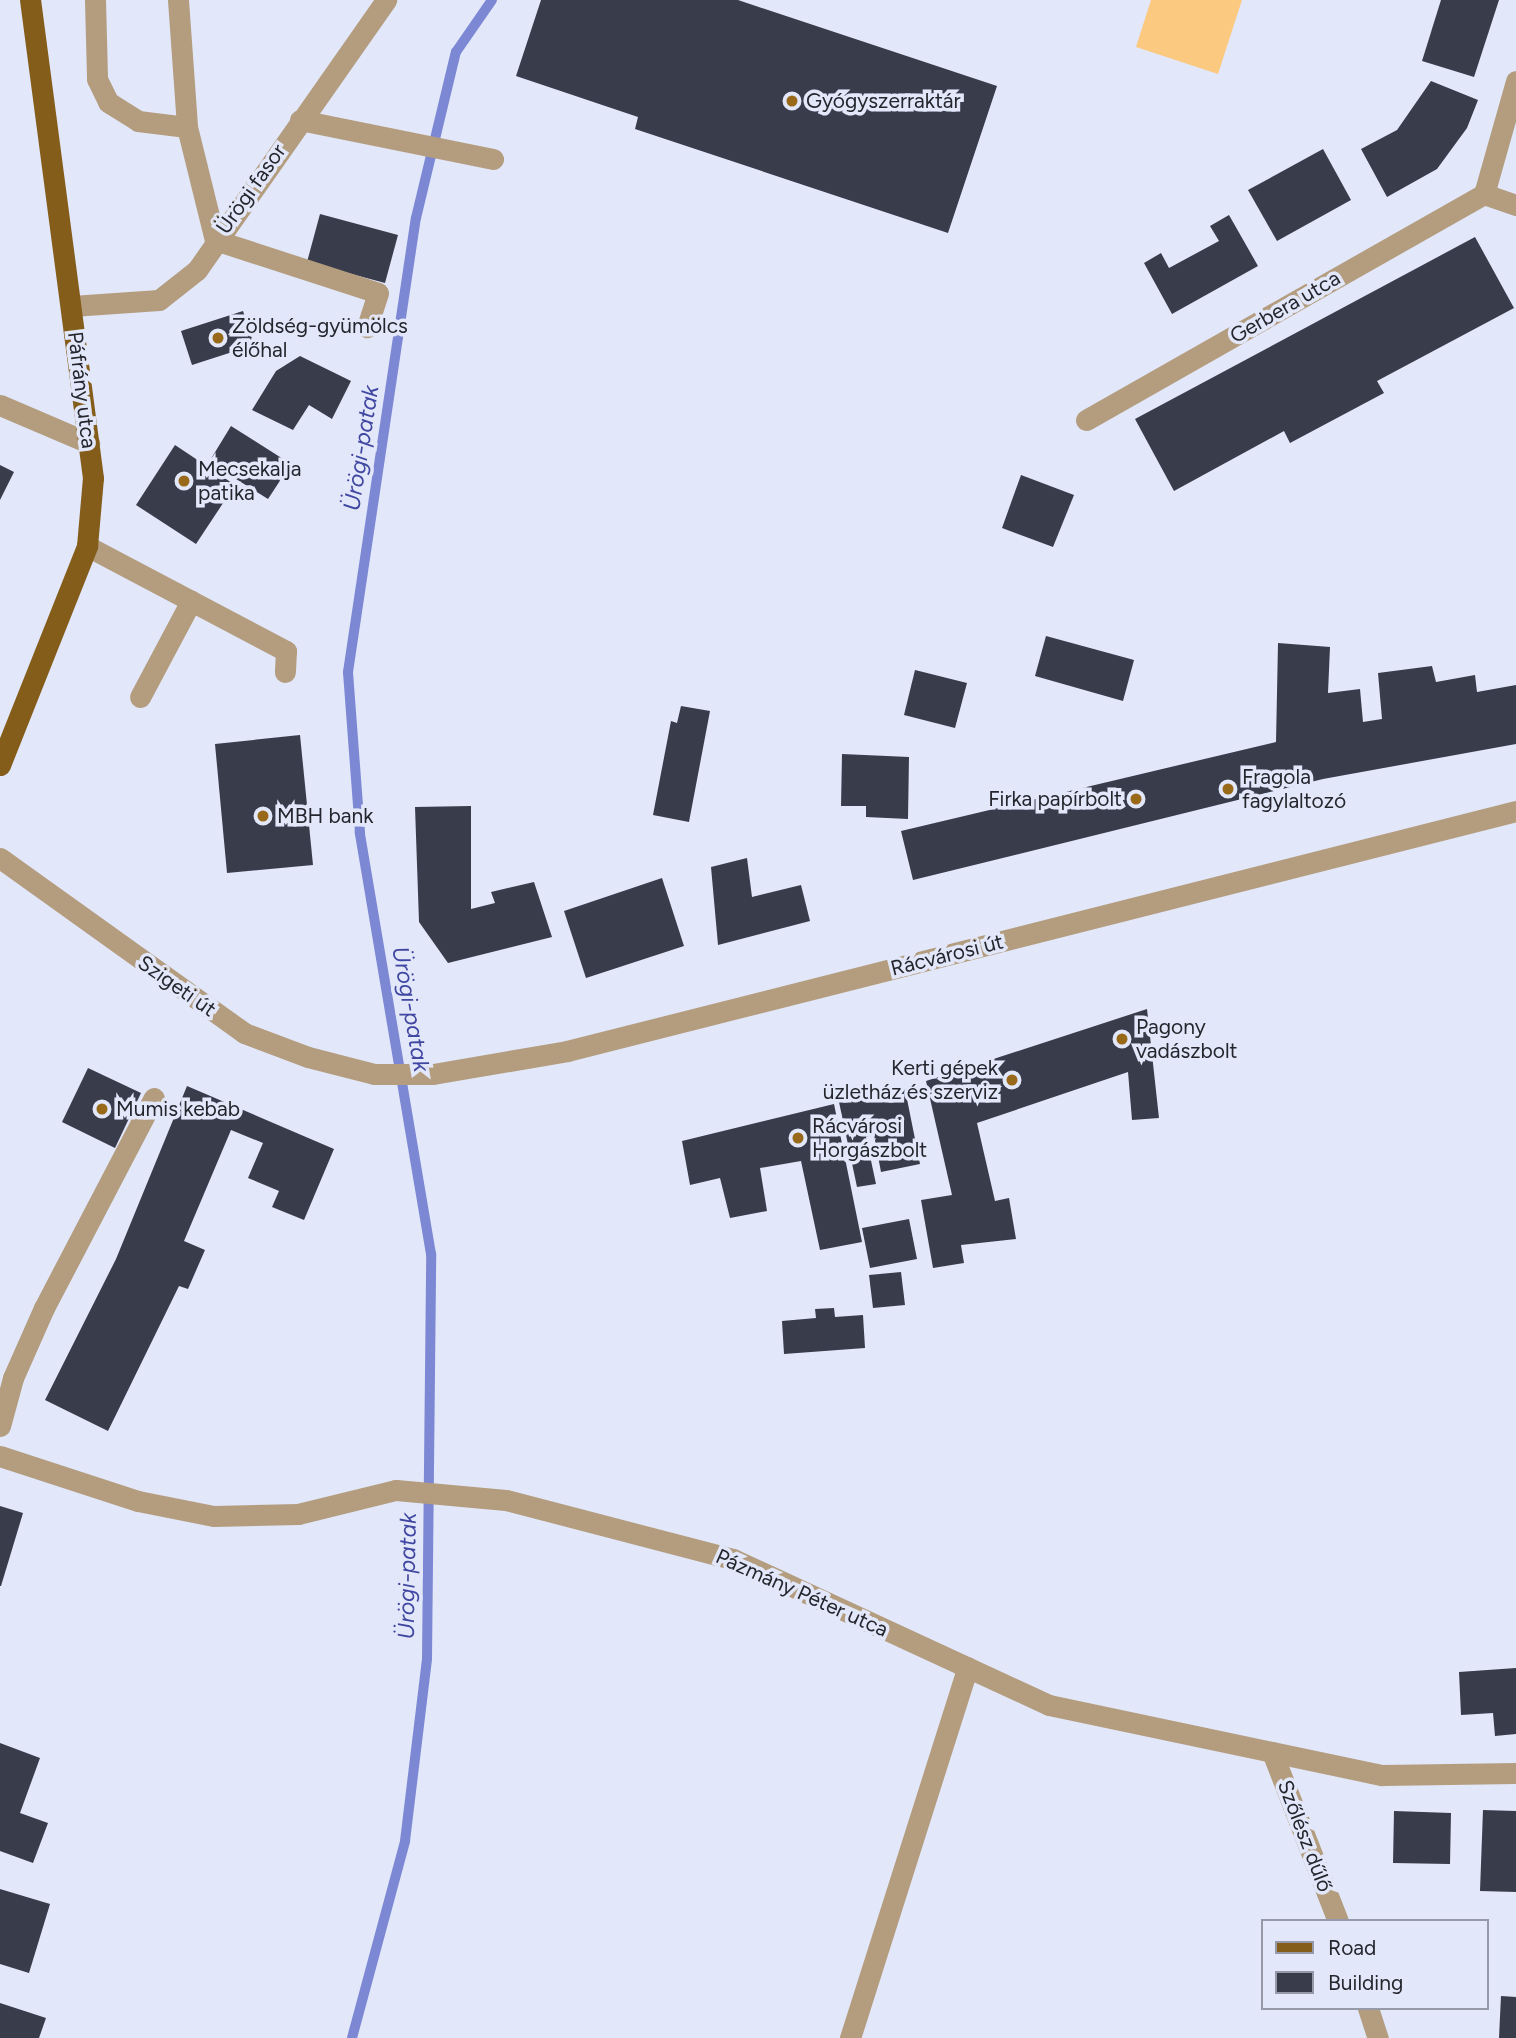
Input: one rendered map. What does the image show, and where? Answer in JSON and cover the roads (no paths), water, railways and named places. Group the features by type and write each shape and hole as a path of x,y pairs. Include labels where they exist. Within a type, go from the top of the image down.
{"main road":[{"name":"Páfrány utca","path":"0,765 87,546 93,478 30,0"}],"street":[{"path":"95,0 97,79 108,102 138,121 187,127"},
{"path":"178,0 187,127 215,240 377,293 367,327"},
{"name":"Ürögi fasor","path":"72,306 159,300 197,270 215,240 386,0"},
{"path":"1516,81 1484,194 1516,205"},
{"path":"300,120 494,159"},
{"name":"Gerbera utca","path":"1086,420 1484,194"},
{"path":"0,405 89,443"},
{"path":"87,546 286,651 285,672"},
{"path":"140,697 191,601"},
{"name":"Rácvárosi út","path":"374,1074 433,1074 567,1051 1516,811"},
{"name":"Szigeti út","path":"0,858 244,1033 308,1057 374,1074"},
{"path":"0,1426 13,1378 44,1308 153,1098"},
{"name":"Pázmány Péter utca","path":"0,1456 138,1501 214,1516 298,1514 396,1490 506,1500 733,1559 1049,1705 1382,1775 1516,1773"},
{"path":"850,2038 968,1667"},
{"name":"Szőlész dűlő","path":"1272,1752 1337,1919"},
{"path":"1369,2010 1378,2038"}],"waterway":[{"name":"Ürögi-patak","path":"352,2038 405,1841 427,1658 431,1254 360,832 348,672 416,218 456,52 492,0"}],"place":[{"name":"Gyógyszerraktár","path":"792,101"},
{"name":"Zöldség-gyümölcs élőhal","path":"218,338"},
{"name":"Mecsekalja patika","path":"184,481"},
{"name":"Fragola fagylaltozó","path":"1228,789"},
{"name":"Firka papírbolt","path":"1136,799"},
{"name":"MBH bank","path":"263,816"},
{"name":"Pagony vadászbolt","path":"1122,1039"},
{"name":"Kerti gépek üzletház és szerviz","path":"1012,1080"},
{"name":"Mumis kebab","path":"102,1109"},
{"name":"Rácvárosi Horgászbolt","path":"798,1138"}]}
